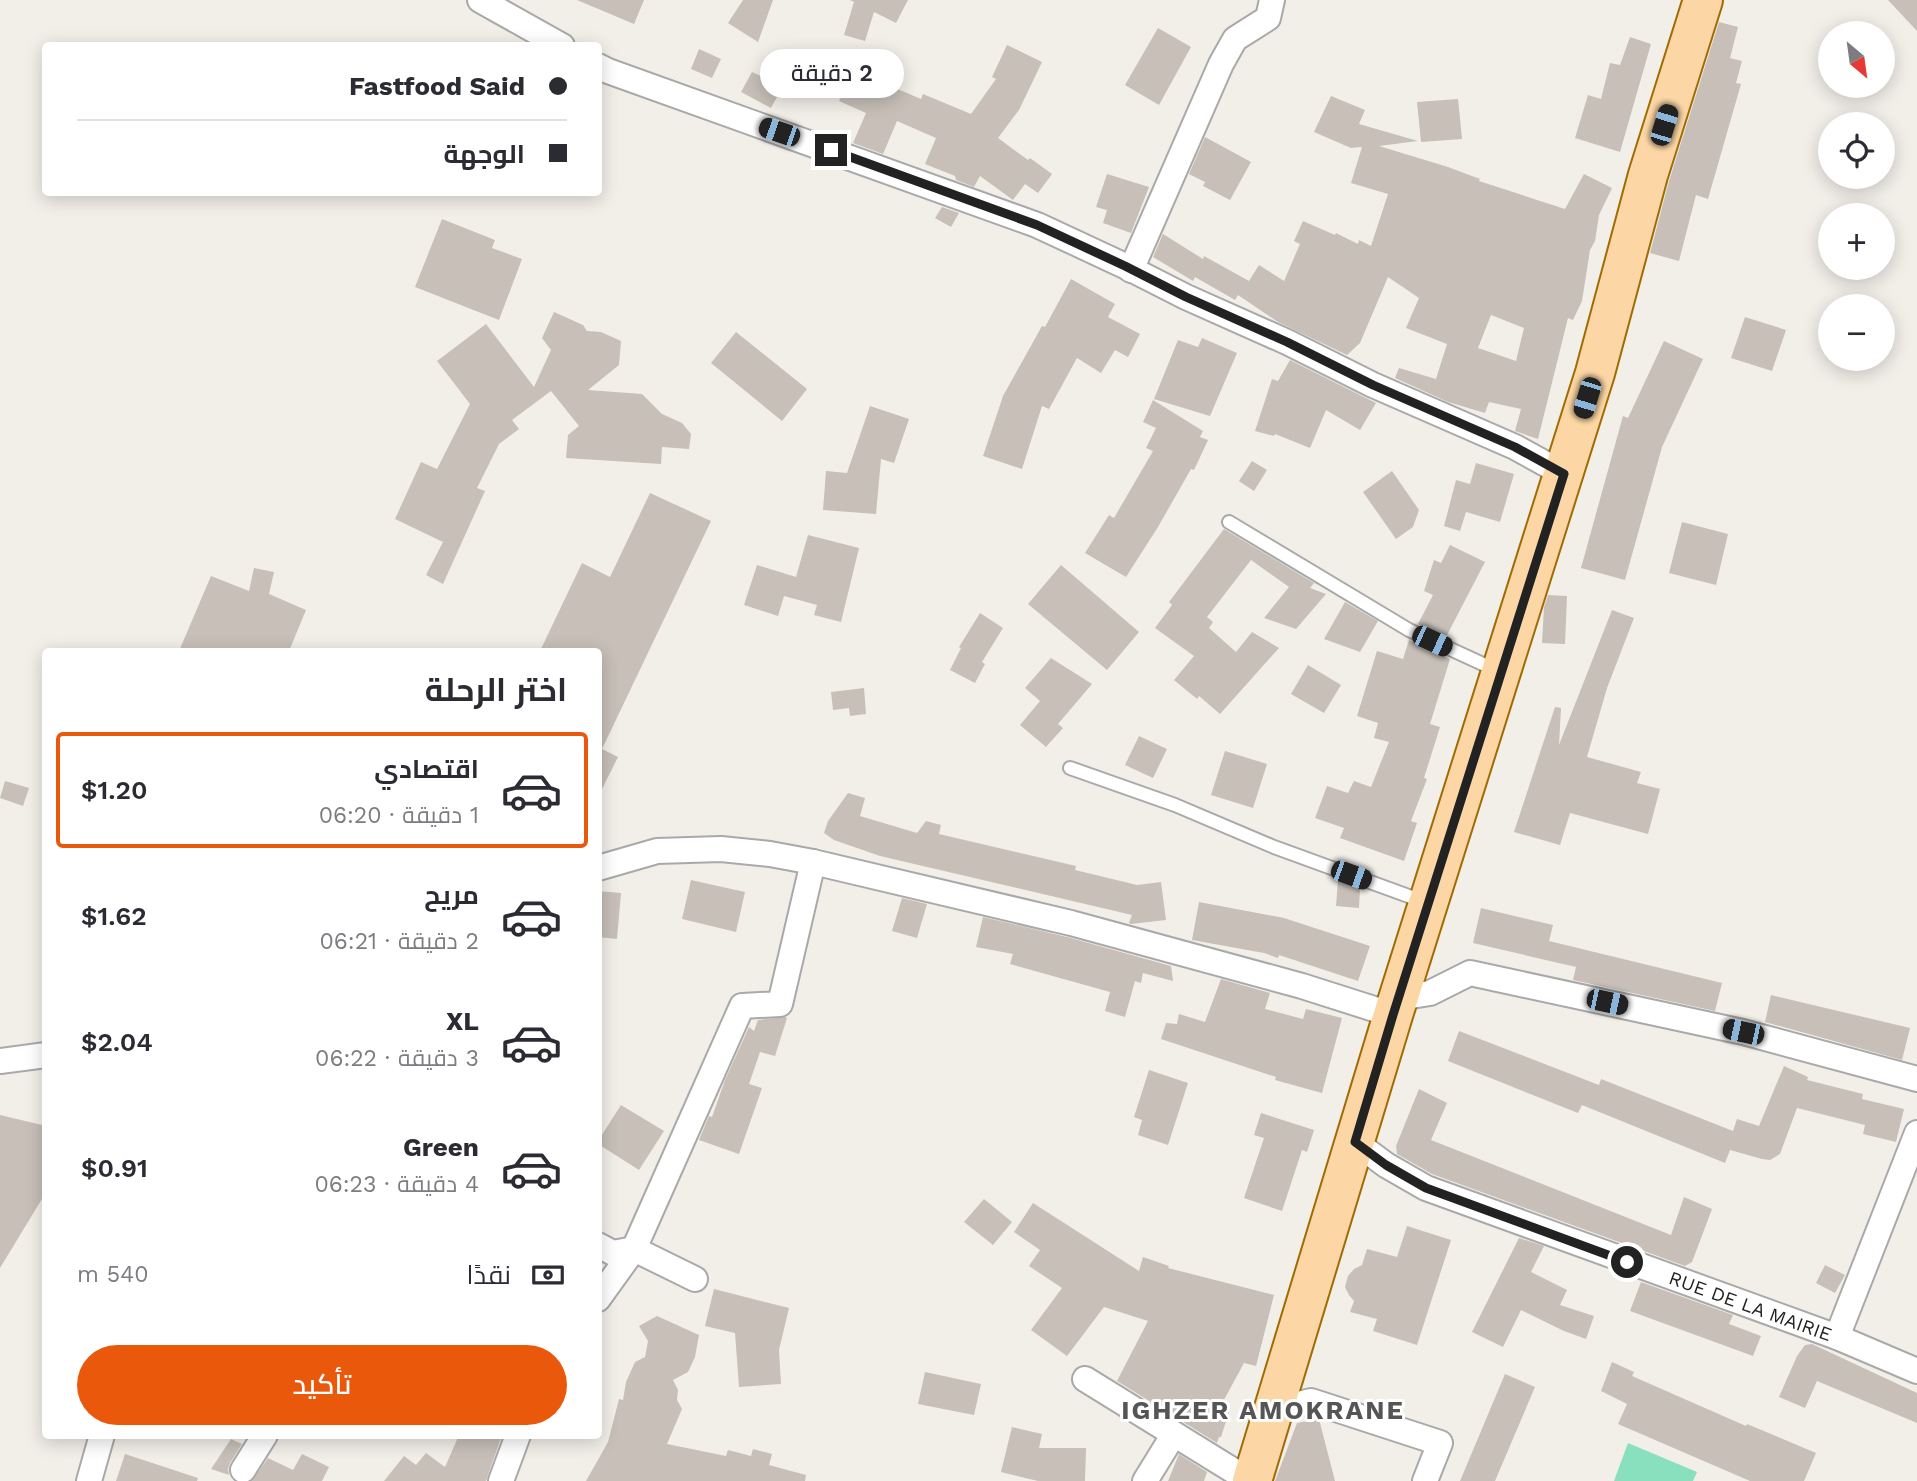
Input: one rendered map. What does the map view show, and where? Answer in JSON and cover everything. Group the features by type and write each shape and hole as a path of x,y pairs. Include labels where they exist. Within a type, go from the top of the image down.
{"main road":[{"path":"1251,1481 1396,1006 1595,373 1648,175 1703,0"}],"street":[{"path":"480,0 555,42"},
{"path":"1131,270 1221,64 1235,39 1268,18 1272,0"},
{"path":"602,68 1037,225 1373,385 1515,447 1564,474"},
{"path":"602,867 657,851 721,849 770,854 1071,923 1302,986 1396,1006 1471,973 1743,1032 1917,1079"},
{"path":"602,1293 634,1249 741,1006 780,1004 813,862"},
{"path":"0,1061 42,1056"},
{"path":"1837,1337 1917,1133"},
{"name":"RUE DE LA MAIRIE","path":"1355,1142 1386,1165 1426,1188 1837,1337 1917,1371"},
{"path":"602,1247 613,1252 634,1249 695,1279"},
{"path":"1085,1379 1251,1481"},
{"path":"1274,1410 1311,1401 1440,1443 1425,1481"},
{"path":"1145,1481 1174,1434"},
{"path":"89,1481 101,1439"},
{"path":"243,1470 262,1439"},
{"path":"501,1481 516,1439"}],"lane":[{"path":"1229,522 1409,630 1501,673"},
{"path":"1070,768 1428,903"}],"green space":[{"path":"1628,1443 1697,1472 1693,1481 1614,1481"}],"building":[{"path":"577,0 644,0 634,24"},
{"path":"743,0 773,0 758,42 728,23"},
{"path":"850,0 908,0 896,23 874,12 865,41 844,35 854,2"},
{"path":"1888,0 1917,0 1917,31"},
{"path":"1719,22 1738,27 1730,58 1742,61 1736,83 1741,84 1708,199 1696,195 1679,261 1650,253 1669,181"},
{"path":"1158,28 1191,47 1159,105 1125,85"},
{"path":"1630,37 1651,44 1620,152 1575,138 1588,95 1601,99 1610,63 1620,65"},
{"path":"1007,45 1042,62 1019,110 998,138 1052,174 1038,193 1025,184 1013,200 980,176 974,187 956,180 955,176 925,164 936,138 897,121 883,154 853,143 866,113 839,101 842,95 830,87 839,64 921,99 923,94 971,114 996,79 992,77"},
{"path":"699,49 721,59 712,78 691,69"},
{"path":"752,72 783,86 771,108 741,92"},
{"path":"1331,96 1365,110 1359,124 1418,141 1379,146 1448,167 1480,179 1479,181 1565,209 1584,174 1612,188 1599,215 1582,301 1573,320 1568,318 1538,439 1515,431 1521,409 1489,402 1485,413 1448,402 1395,378 1399,368 1436,379 1447,344 1406,328 1419,298 1388,277 1360,343 1347,355 1278,322 1238,295 1235,300 1195,277 1193,281 1153,257 1163,234 1203,259 1204,256 1249,281 1259,265 1284,281 1300,244 1294,241 1303,221 1358,244 1359,240 1371,246 1388,194 1351,183 1362,147 1351,148 1314,132","holes":["1491,315 1524,328 1516,361 1478,348"]},
{"path":"1458,99 1462,139 1421,142 1417,102"},
{"path":"1205,137 1251,162 1230,200 1203,186 1205,182 1189,174"},
{"path":"1107,174 1149,187 1131,233 1103,223 1107,210 1096,207"},
{"path":"942,207 959,213 951,227 935,218"},
{"path":"442,219 495,240 492,248 522,259 499,320 415,287"},
{"path":"1071,279 1115,304 1108,317 1140,334 1128,357 1115,350 1101,373 1077,358 1049,409 1042,406 1022,469 983,456 1003,396"},
{"path":"554,312 583,325 587,331 601,332 621,341 619,365 588,390 642,394 662,414 682,423 691,434 689,449 662,447 661,464 566,458 568,435 579,426 551,391 512,420 519,429 499,444 477,488 485,491 443,584 426,575 443,542 395,519 421,462 437,469 470,404 437,361 486,324 534,387 551,350 542,338"},
{"path":"1745,317 1786,330 1772,371 1731,358"},
{"path":"736,332 807,389 782,421 711,363"},
{"path":"1202,338 1237,353 1210,416 1154,399 1178,340 1198,347"},
{"path":"1664,341 1703,359 1662,447 1625,580 1581,568 1623,416 1628,418"},
{"path":"1290,360 1376,403 1360,430 1326,410 1310,448 1275,434 1274,436 1255,431 1272,379 1278,381"},
{"path":"1153,400 1203,431 1200,437 1208,440 1194,470 1191,469 1126,577 1085,553 1109,515 1114,518 1153,451 1146,448 1156,428 1143,422"},
{"path":"870,406 909,419 894,463 881,459 876,514 823,510 826,471 847,473"},
{"path":"1252,461 1267,470 1254,491 1239,481"},
{"path":"1476,463 1514,474 1500,522 1466,512 1460,531 1444,526 1456,480 1470,484"},
{"path":"1392,471 1419,510 1413,527 1396,539 1363,492"},
{"path":"650,493 711,521 602,749 602,648 541,648 582,563 610,577"},
{"path":"1682,522 1728,534 1716,585 1669,573"},
{"path":"1224,529 1314,583 1310,588 1326,594 1296,629 1264,618 1289,587 1251,560 1207,617 1213,622 1209,628 1236,652 1252,632 1279,648 1220,714 1174,680 1194,656 1155,628 1172,605 1169,602"},
{"path":"808,535 859,548 841,622 814,615 817,605 784,596 778,616 744,605 757,565 796,577"},
{"path":"1450,545 1485,562 1446,637 1418,624 1433,595 1424,591 1434,560 1441,563"},
{"path":"1061,565 1139,632 1107,670 1028,604"},
{"path":"254,568 274,572 269,594 306,610 290,648 180,648 211,576 249,591"},
{"path":"1548,595 1567,596 1565,644 1542,643 1544,607"},
{"path":"1345,602 1378,621 1360,652 1324,639"},
{"path":"1612,610 1634,618 1607,688 1587,757 1641,772 1637,783 1660,789 1648,834 1570,813 1560,845 1514,832 1555,707 1561,708 1559,745"},
{"path":"980,613 1003,628 982,662 985,664 975,683 950,670 961,648 959,647"},
{"path":"1409,640 1450,659 1430,724 1440,727 1424,778 1427,779 1411,821 1417,823 1404,861 1340,838 1344,828 1315,818 1327,786 1348,793 1354,781 1371,787 1389,742 1374,738 1378,723 1357,716 1377,651 1403,659"},
{"path":"1051,658 1092,684 1058,724 1063,728 1046,747 1020,725 1040,701 1025,688"},
{"path":"1308,665 1341,685 1324,713 1291,694"},
{"path":"864,688 866,714 850,716 849,708 833,710 831,692"},
{"path":"1139,736 1167,749 1153,778 1125,765"},
{"path":"602,749 618,757 602,789"},
{"path":"1225,751 1267,764 1253,808 1211,795"},
{"path":"5,781 29,788 23,806 0,798"},
{"path":"848,793 865,798 860,816 917,833 926,821 941,825 939,834 1076,866 1075,870 1137,885 1161,882 1166,920 1131,924 1132,915 880,856 834,840 824,833 828,821"},
{"path":"691,880 745,892 736,932 682,919"},
{"path":"1338,880 1360,888 1359,908 1336,906"},
{"path":"602,891 621,893 617,939 602,937"},
{"path":"902,898 927,904 917,938 892,931"},
{"path":"1199,902 1284,918 1370,946 1358,981 1279,955 1278,958 1192,940"},
{"path":"1481,908 1553,925 1549,941 1722,983 1715,1011 1573,980 1576,967 1473,943"},
{"path":"983,917 1171,966 1173,981 1143,973 1141,983 1135,981 1125,1017 1105,1011 1110,992 1010,964 1013,954 976,947"},
{"path":"1221,979 1270,993 1265,1009 1303,1019 1306,1009 1342,1018 1322,1093 1275,1080 1276,1077 1161,1039 1166,1023 1177,1024 1179,1014 1205,1022"},
{"path":"1771,995 1910,1028 1902,1060 1765,1022"},
{"path":"787,1018 775,1056 760,1052 749,1084 762,1088 739,1154 699,1140 709,1116 712,1117 749,1027 754,1031 758,1020"},
{"path":"1459,1031 1599,1085 1601,1079 1733,1131 1737,1119 1759,1126 1784,1066 1808,1077 1807,1080 1863,1094 1862,1099 1904,1109 1896,1142 1863,1134 1865,1125 1797,1108 1780,1154 1770,1160 1730,1150 1725,1163 1582,1105 1578,1113 1448,1061"},
{"path":"1149,1070 1188,1083 1168,1145 1138,1135 1142,1120 1134,1117"},
{"path":"1419,1089 1447,1103 1431,1140 1671,1235 1684,1197 1712,1209 1692,1262 1685,1266 1432,1174 1397,1154 1396,1146"},
{"path":"621,1105 664,1131 639,1170 602,1147 602,1135"},
{"path":"1261,1113 1314,1130 1307,1152 1302,1150 1282,1211 1244,1198 1264,1138 1254,1135"},
{"path":"0,1115 42,1125 42,1199 0,1268"},
{"path":"984,1199 1012,1222 993,1245 964,1222"},
{"path":"1033,1203 1139,1271 1143,1257 1169,1266 1168,1268 1274,1295 1256,1366 1244,1363 1219,1409 1229,1412 1217,1443 1117,1381 1148,1321 1104,1307 1067,1356 1031,1330 1062,1288 1029,1266 1040,1250 1014,1232"},
{"path":"1407,1226 1451,1240 1417,1345 1373,1331 1377,1319 1350,1312 1354,1301 1345,1287 1348,1276 1362,1265 1367,1249 1397,1257"},
{"path":"1519,1238 1544,1246 1531,1272 1567,1290 1560,1305 1594,1316 1586,1339 1521,1310 1503,1347 1472,1332"},
{"path":"1825,1265 1845,1275 1835,1293 1816,1283"},
{"path":"1641,1282 1733,1315 1729,1324 1761,1336 1753,1356 1630,1311"},
{"path":"714,1289 789,1308 779,1350 781,1384 739,1387 735,1333 705,1326"},
{"path":"657,1316 699,1335 695,1357 688,1372 673,1380 678,1390 677,1400 682,1409 667,1444 726,1456 728,1450 751,1456 753,1449 772,1454 769,1465 806,1475 805,1481 586,1481 608,1442 619,1399 623,1400 626,1382 635,1362 645,1357 648,1341 639,1326"},
{"path":"1812,1344 1917,1393 1917,1423 1817,1381 1805,1408 1779,1397 1797,1356 1805,1345"},
{"path":"1612,1362 1634,1372 1632,1376 1746,1426 1747,1424 1816,1453 1804,1481 1750,1481 1618,1424 1627,1404 1601,1391"},
{"path":"925,1372 981,1384 974,1415 918,1404"},
{"path":"1505,1374 1535,1387 1495,1481 1460,1481"},
{"path":"1319,1419 1335,1481 1275,1481 1297,1423"},
{"path":"1012,1427 1042,1434 1039,1448 1086,1448 1085,1481 1038,1481 1001,1472"},
{"path":"231,1439 242,1444 230,1463 229,1475 211,1469"},
{"path":"457,1439 501,1439 486,1481 384,1481 404,1456 416,1465 426,1453 445,1467"},
{"path":"125,1454 198,1478 197,1481 116,1481"},
{"path":"302,1454 329,1467 322,1481 252,1481 268,1458 293,1470"},
{"path":"1179,1454 1207,1472 1204,1481 1168,1481"}],"district":[{"name":"IGHZER AMOKRANE","path":"1263,1410"}],"route":[{"path":"831,150 1037,225 1373,385 1515,447 1564,474 1355,1142 1386,1165 1426,1188 1627,1262"}]}
